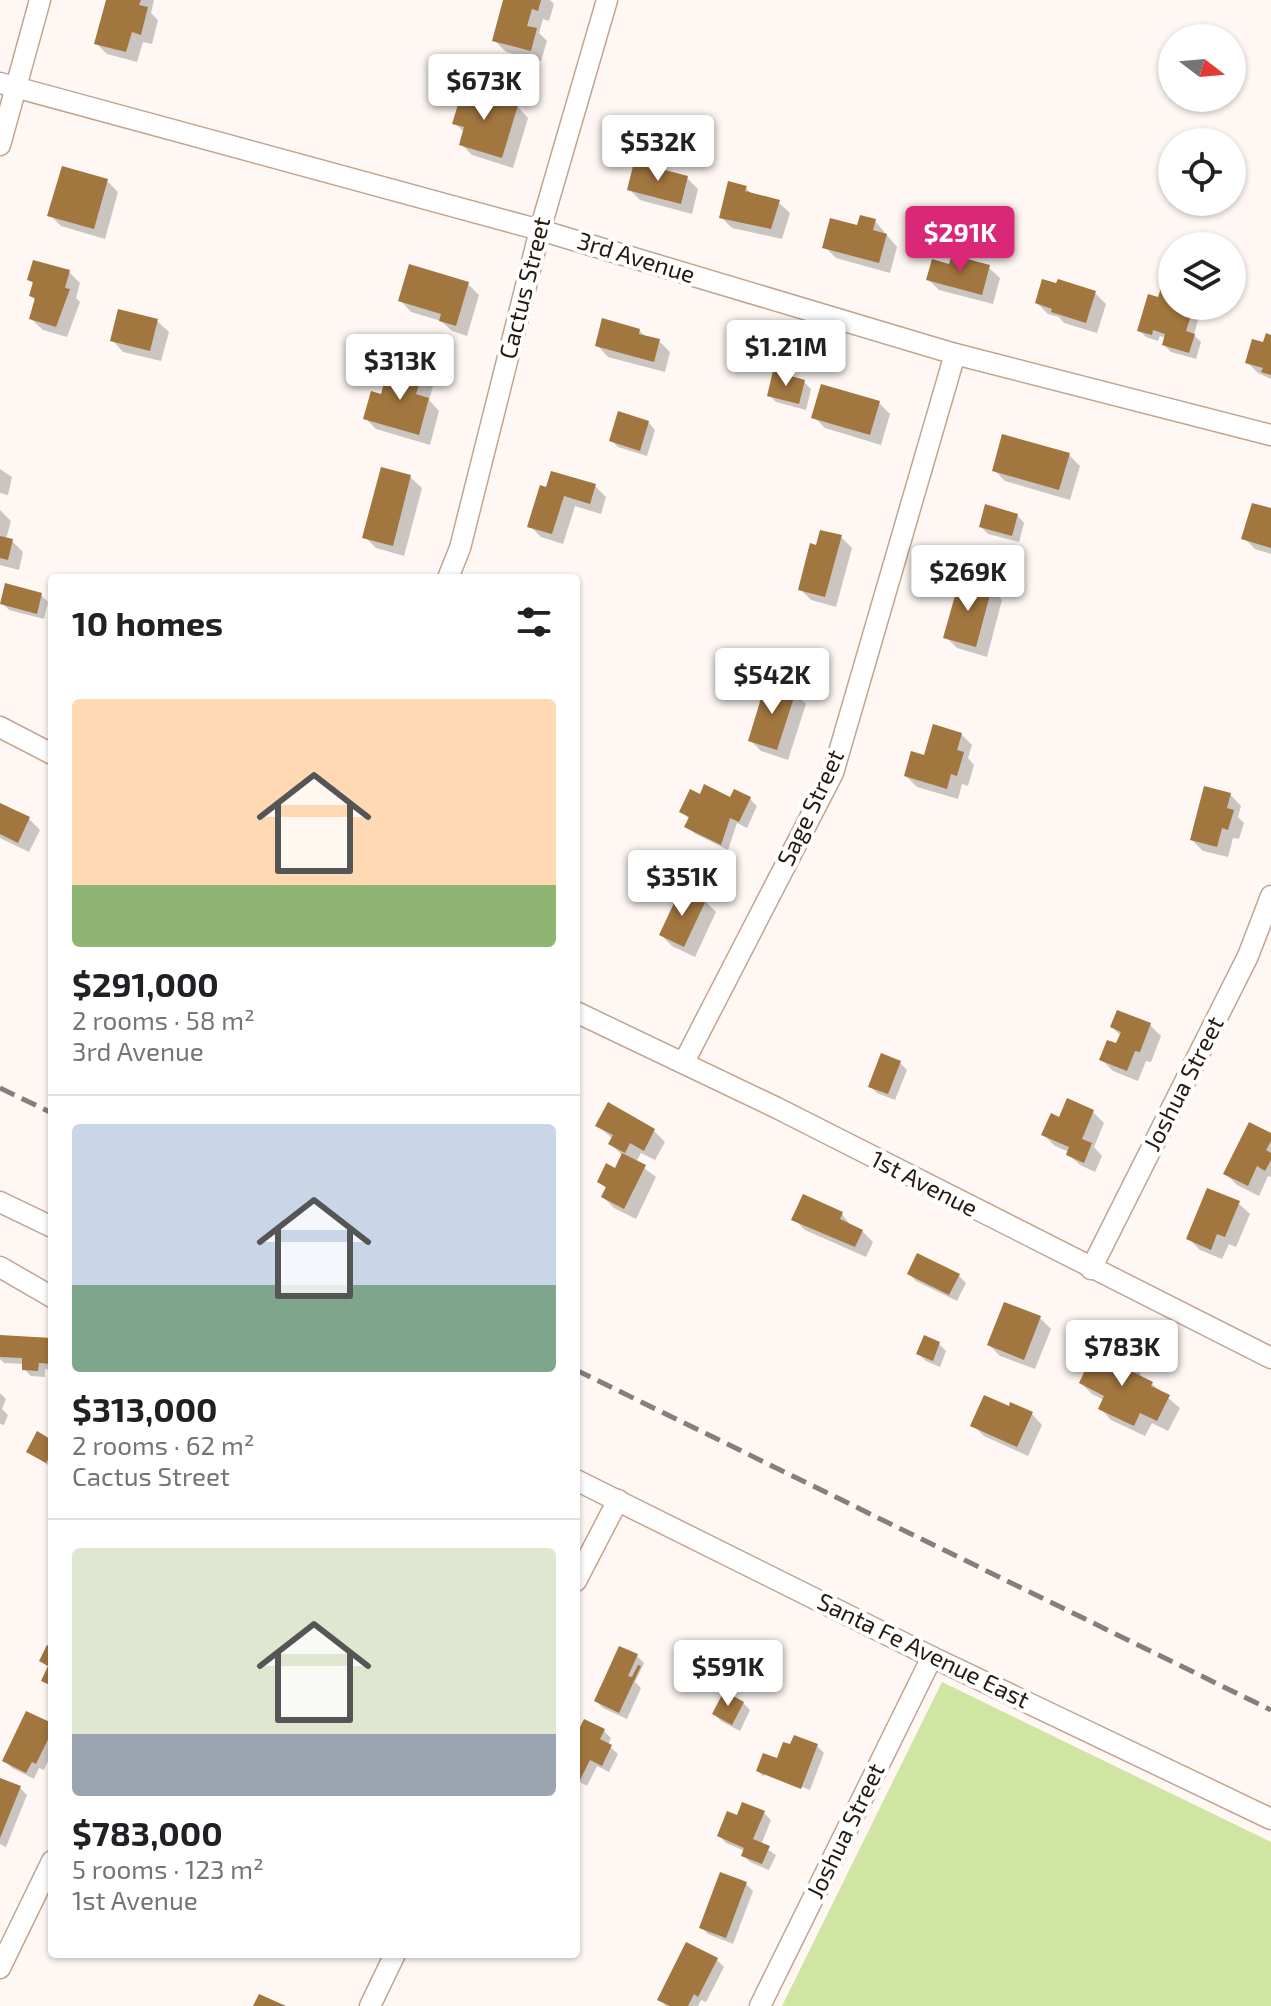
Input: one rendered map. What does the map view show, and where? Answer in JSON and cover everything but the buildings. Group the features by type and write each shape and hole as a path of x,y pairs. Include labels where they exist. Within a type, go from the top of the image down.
{"street":[{"path":"0,145 8,85 40,0"},
{"name":"Cactus Street","path":"450,574 460,548 540,230 607,0"},
{"name":"3rd Avenue","path":"8,85 540,230 955,354 1271,435"},
{"name":"Sage Street","path":"684,1062 833,773 955,354"},
{"path":"0,727 48,752"},
{"name":"Joshua Street","path":"1091,1269 1248,956 1271,896"},
{"name":"1st Avenue","path":"580,1014 684,1062 1271,1358"},
{"path":"0,1202 48,1225"},
{"path":"0,1267 48,1295"},
{"name":"Santa Fe Avenue East","path":"580,1482 932,1657 1271,1819"},
{"path":"580,1562 585,1539 618,1500"},
{"name":"Joshua Street","path":"760,2006 932,1657"},
{"path":"0,1968 48,1869"},
{"path":"370,2006 393,1958"}],"green space":[{"path":"942,1682 1271,1842 1271,2006 782,2006"}],"railway":[{"path":"0,1088 48,1111"},
{"path":"580,1372 1271,1710"}]}
